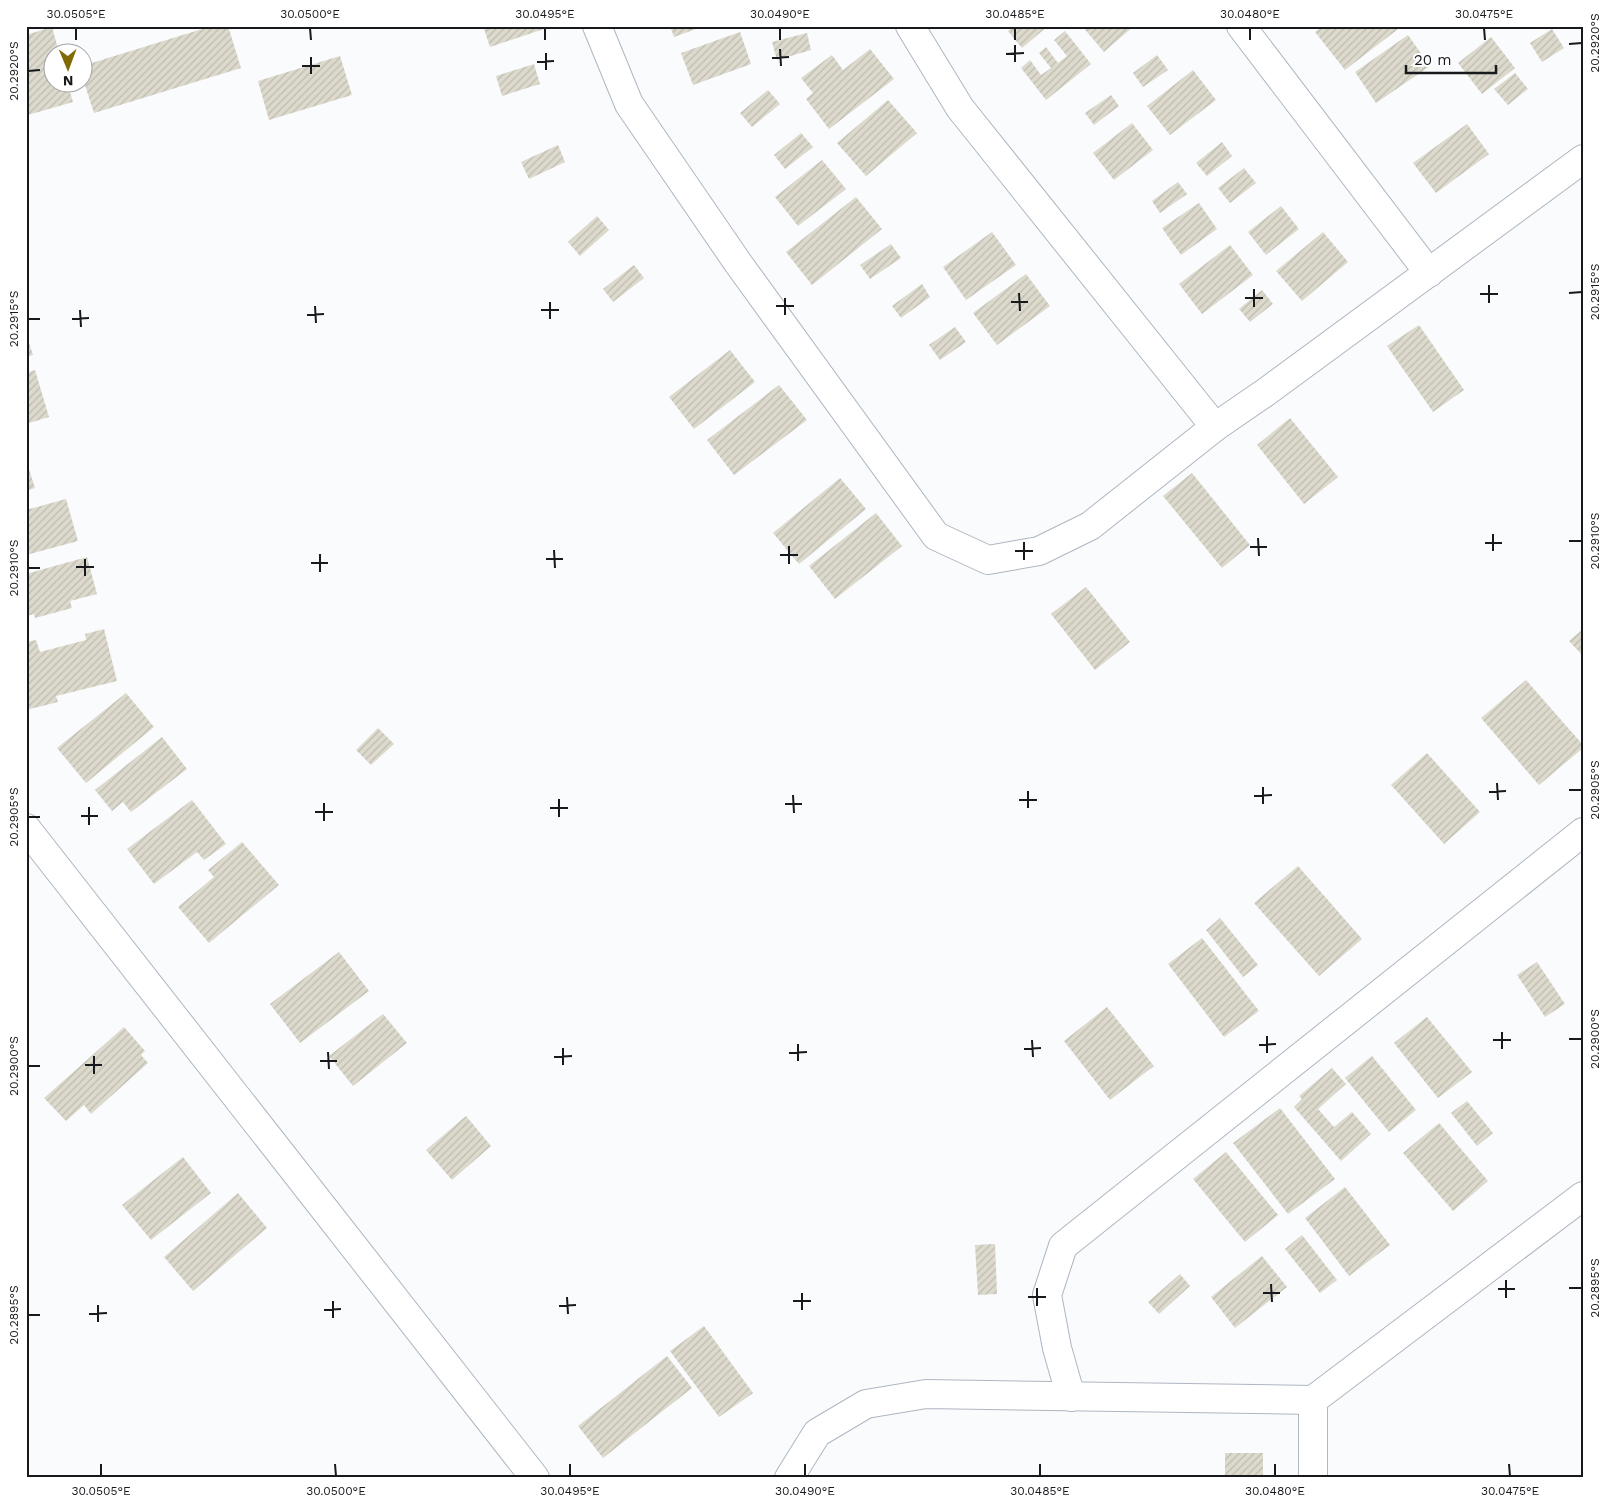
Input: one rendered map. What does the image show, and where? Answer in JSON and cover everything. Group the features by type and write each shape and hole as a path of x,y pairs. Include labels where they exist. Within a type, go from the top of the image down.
{"street":[{"path":"597,26 629,104 738,263 936,536 988,560 1039,551 1090,526 1215,427 1583,159"},
{"path":"910,26 960,108 1215,427"},
{"path":"1241,26 1429,273"},
{"path":"26,828 535,1478"},
{"path":"1071,1397 1056,1348 1047,1295 1063,1246 1583,832"},
{"path":"789,1478 817,1434 866,1404 926,1394 1313,1400 1583,1196"},
{"path":"1313,1400 1313,1478"}],"building":[{"path":"212,26 228,26 241,68 94,113 87,92 92,92 92,63"},
{"path":"483,26 550,26 550,27 490,47"},
{"path":"670,26 704,26 674,37"},
{"path":"1014,26 1048,26 1022,48 1008,31"},
{"path":"1082,26 1134,26 1104,52"},
{"path":"1323,26 1402,26 1345,70 1315,32"},
{"path":"52,27 56,42 42,42 42,92 70,92 73,102 28,115 26,108 26,35"},
{"path":"1552,29 1564,48 1542,62 1530,43"},
{"path":"1065,31 1091,64 1046,100 1021,68 1030,60 1041,75 1051,68 1039,53 1046,47 1058,63 1067,56 1054,40"},
{"path":"740,32 751,64 693,85 681,53"},
{"path":"807,33 811,50 777,60 772,42"},
{"path":"1408,35 1430,66 1376,103 1355,72"},
{"path":"1491,37 1515,68 1482,94 1458,63"},
{"path":"870,49 894,79 829,129 806,99 813,93 801,78 832,55 843,70"},
{"path":"1157,55 1168,70 1143,87 1133,73"},
{"path":"340,56 352,95 269,120 258,81"},
{"path":"534,64 540,84 502,96 496,76"},
{"path":"1193,70 1216,100 1170,135 1147,106"},
{"path":"1515,73 1528,89 1508,105 1494,89"},
{"path":"768,90 780,104 752,127 740,113"},
{"path":"1111,95 1119,106 1094,125 1085,113"},
{"path":"888,100 917,133 866,176 837,143"},
{"path":"1132,123 1153,150 1114,180 1093,153"},
{"path":"1467,124 1489,154 1436,193 1413,163"},
{"path":"801,133 813,147 785,169 774,155"},
{"path":"1222,142 1232,156 1207,176 1196,163"},
{"path":"558,145 565,162 529,179 521,162"},
{"path":"822,160 846,189 798,226 775,197"},
{"path":"1244,168 1256,183 1230,203 1218,188"},
{"path":"1178,182 1187,194 1160,213 1152,201"},
{"path":"856,197 882,229 812,285 786,252"},
{"path":"1199,203 1217,229 1181,255 1162,228"},
{"path":"1281,206 1299,229 1266,255 1248,232"},
{"path":"597,216 609,230 580,256 568,242"},
{"path":"992,232 1016,265 966,300 943,267"},
{"path":"1323,232 1348,262 1302,301 1276,271"},
{"path":"891,244 901,258 870,279 860,265"},
{"path":"1230,245 1253,275 1202,314 1179,284"},
{"path":"634,265 644,278 613,302 603,289"},
{"path":"1026,274 1050,306 997,345 973,313"},
{"path":"922,284 930,297 901,318 892,306"},
{"path":"1262,290 1273,304 1250,322 1239,309"},
{"path":"1419,325 1464,390 1433,412 1387,346"},
{"path":"955,327 966,342 940,360 929,345"},
{"path":"26,334 33,355 26,357"},
{"path":"730,350 755,382 694,429 669,397"},
{"path":"35,370 49,417 26,424 26,373"},
{"path":"779,385 807,420 734,475 707,440"},
{"path":"1290,418 1338,477 1304,504 1257,445"},
{"path":"26,460 35,488 26,491"},
{"path":"1192,473 1250,545 1222,568 1163,496"},
{"path":"840,478 866,509 799,564 773,533"},
{"path":"66,499 78,541 26,555 26,510"},
{"path":"876,513 902,546 835,599 809,566"},
{"path":"87,557 97,594 70,601 72,608 35,618 34,614 26,616 26,574"},
{"path":"1086,587 1130,642 1095,670 1051,614"},
{"path":"104,629 117,681 56,696 58,702 26,710 26,642 36,640 40,652 86,640 85,634"},
{"path":"1583,629 1583,656 1569,641"},
{"path":"1526,680 1583,745 1583,748 1539,785 1481,718"},
{"path":"126,693 154,727 86,783 57,748"},
{"path":"378,728 394,744 371,765 356,750"},
{"path":"162,737 187,769 131,812 123,802 112,811 95,790"},
{"path":"1427,753 1480,812 1444,844 1391,785"},
{"path":"192,800 226,844 204,860 197,852 154,884 127,849"},
{"path":"242,842 279,885 209,943 178,907 214,877 208,870"},
{"path":"1298,866 1362,939 1319,976 1254,903"},
{"path":"1220,918 1258,965 1243,977 1206,930"},
{"path":"1202,938 1259,1011 1224,1037 1168,964"},
{"path":"339,952 369,991 300,1043 270,1004"},
{"path":"1537,962 1565,1004 1545,1017 1517,975"},
{"path":"1107,1007 1154,1066 1110,1100 1064,1041"},
{"path":"383,1014 407,1043 353,1086 329,1056"},
{"path":"1427,1017 1472,1072 1438,1098 1394,1043"},
{"path":"124,1027 145,1051 141,1055 148,1063 91,1114 84,1105 66,1121 44,1098"},
{"path":"1372,1056 1416,1110 1389,1132 1345,1078"},
{"path":"1332,1068 1346,1084 1318,1109 1334,1127 1352,1112 1371,1134 1341,1161 1294,1107 1302,1099 1299,1096"},
{"path":"1467,1101 1493,1133 1477,1146 1451,1113"},
{"path":"1280,1108 1335,1179 1288,1214 1233,1143"},
{"path":"466,1116 491,1146 452,1180 426,1150"},
{"path":"1439,1123 1488,1181 1453,1211 1403,1153"},
{"path":"1226,1152 1278,1215 1245,1242 1193,1179"},
{"path":"183,1157 211,1193 151,1240 122,1205"},
{"path":"1345,1187 1390,1245 1349,1276 1305,1218"},
{"path":"238,1193 267,1228 193,1291 164,1257"},
{"path":"1302,1235 1337,1280 1320,1293 1285,1249"},
{"path":"995,1244 997,1294 978,1295 975,1245"},
{"path":"1262,1256 1287,1287 1235,1328 1211,1297"},
{"path":"1180,1274 1190,1286 1159,1314 1148,1302"},
{"path":"704,1326 753,1393 719,1417 670,1351"},
{"path":"667,1356 692,1388 603,1458 578,1426"},
{"path":"1225,1453 1263,1453 1263,1478 1225,1478"}]}
